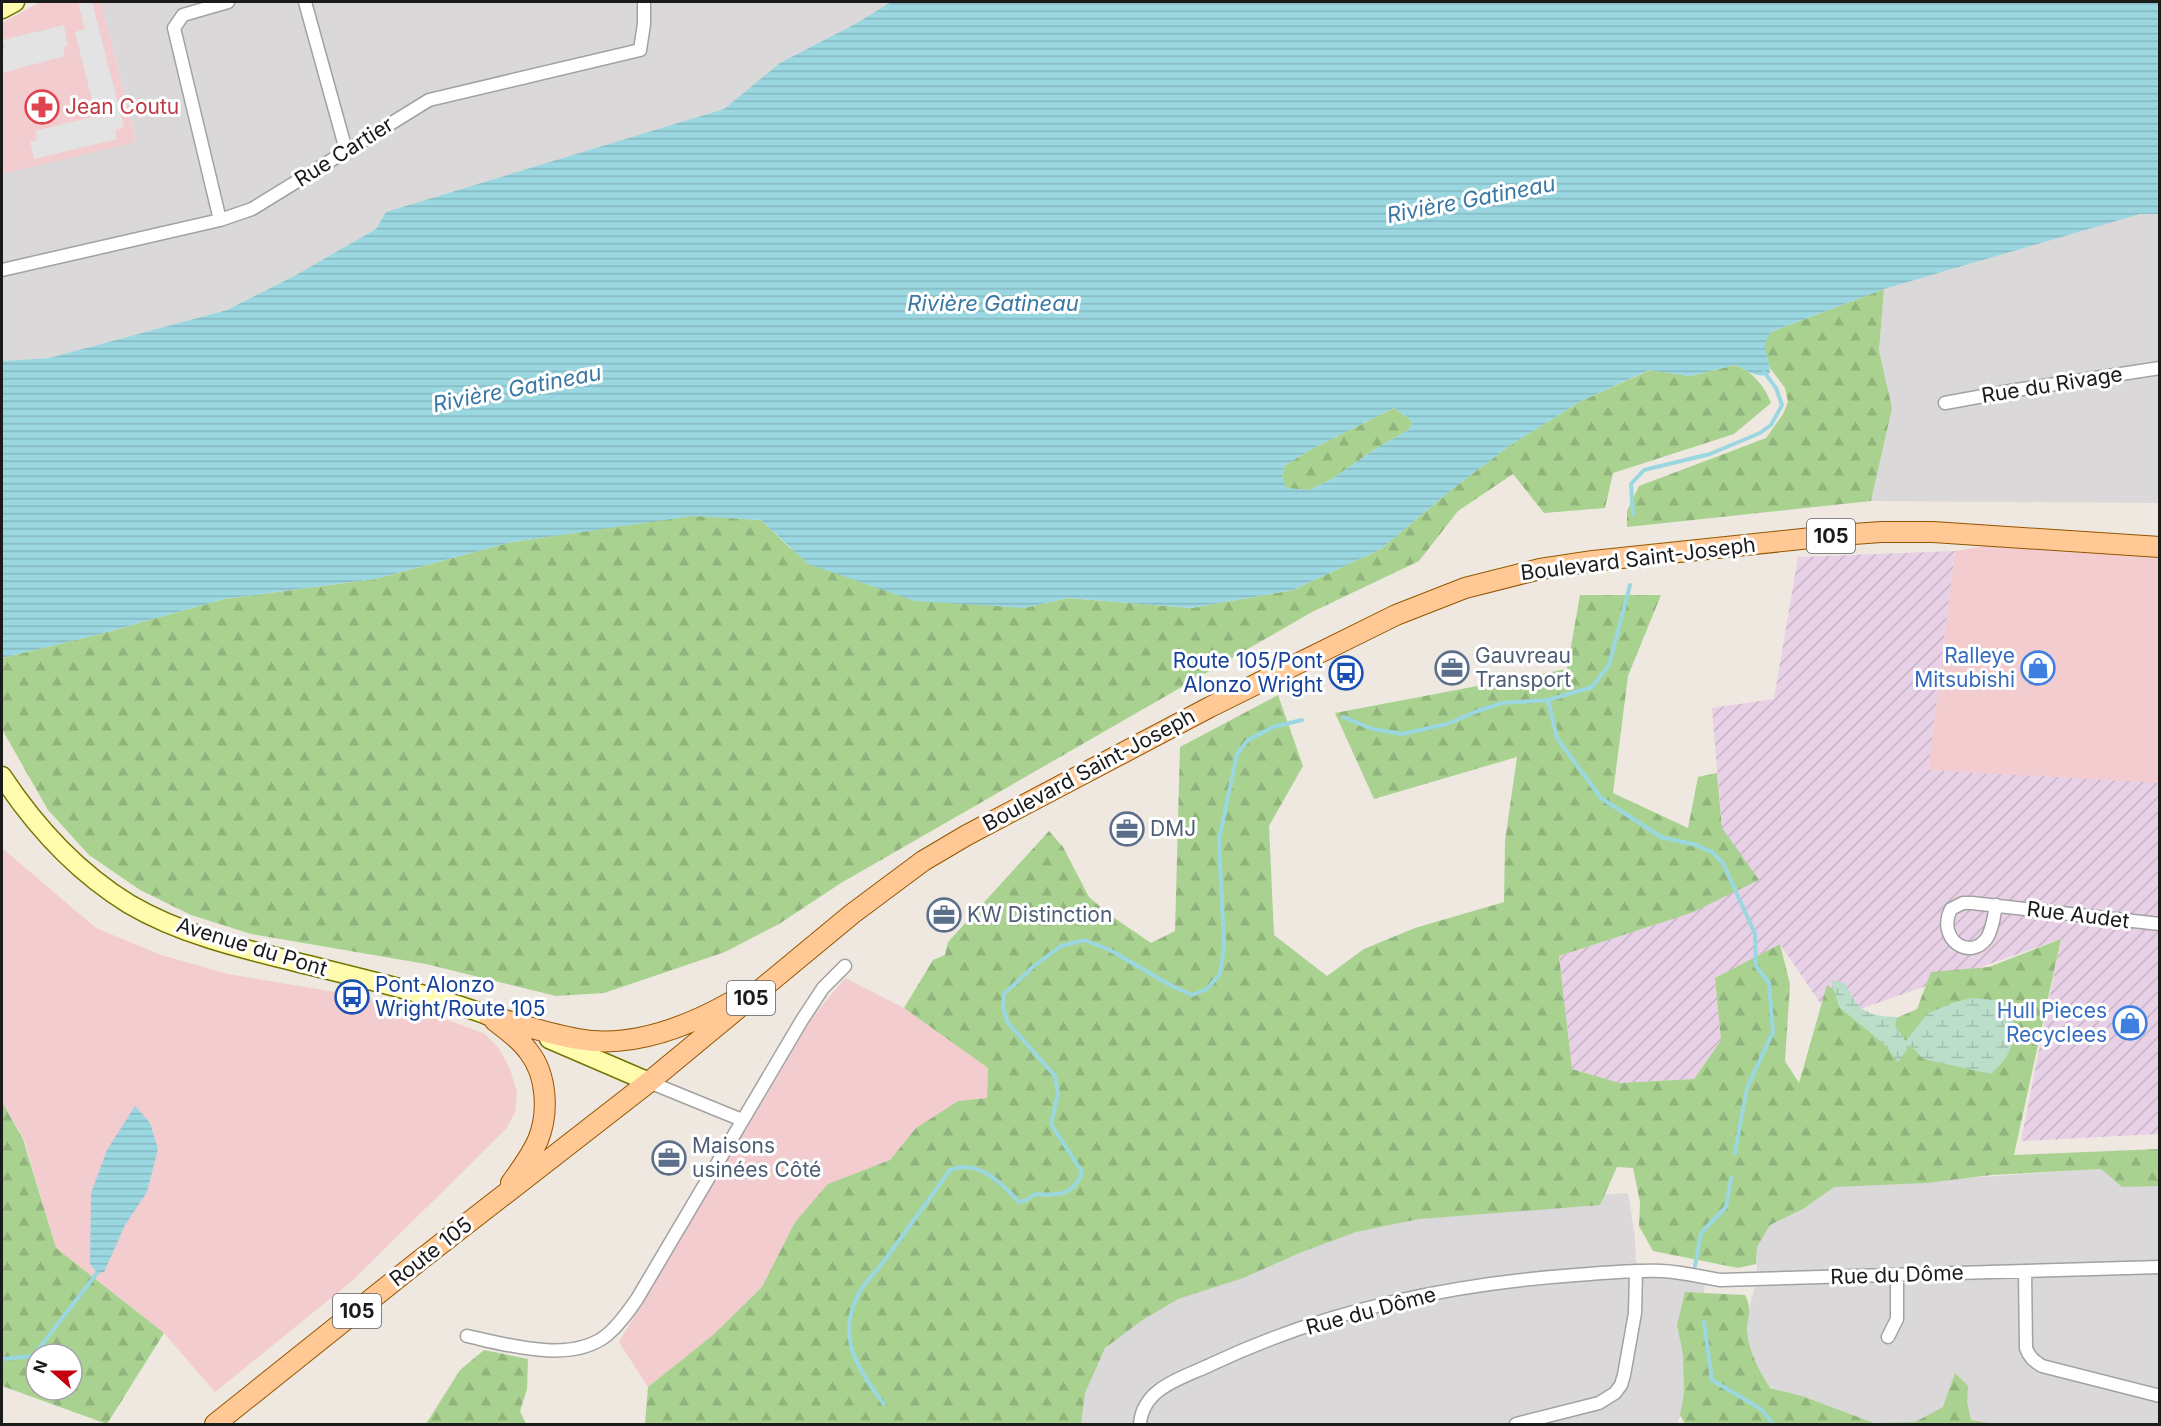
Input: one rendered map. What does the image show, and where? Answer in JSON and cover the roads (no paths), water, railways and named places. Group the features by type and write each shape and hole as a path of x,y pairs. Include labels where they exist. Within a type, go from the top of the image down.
{"main road":[{"path":"2,9 15,2"},
{"name":"Boulevard Saint-Joseph","path":"650,1082 852,914 923,861 967,835 1210,706 1396,615 1465,588 1593,561 1881,532 1980,534 2160,547"},
{"name":"Avenue du Pont","path":"2,776 27,812 74,862 99,884 154,917 255,952 407,990 488,1015 561,1043 650,1082"},
{"path":"488,1015 580,1040 603,1042 646,1037 712,1013 736,999 852,914"},
{"path":"488,1015 518,1039 531,1053 539,1069 544,1097 543,1121 539,1139 500,1199"},
{"name":"Route 105","path":"215,1425 419,1260 650,1082"}],"street":[{"path":"220,220 174,28 183,15 228,2"},
{"path":"305,2 346,150"},
{"name":"Rue Cartier","path":"2,270 220,220 252,209 429,100 640,50 644,24 644,2"},
{"name":"Rue du Rivage","path":"1945,403 2160,368"},
{"name":"Rue Audet","path":"1996,905 1990,932 1980,944 1966,948 1959,945 1947,932 1947,916 1951,909 1956,905 1972,903 1996,905 2160,924"},
{"path":"467,1336 527,1348 564,1350 580,1349 606,1336 622,1320 637,1299 823,988 845,966"},
{"path":"650,1082 742,1120"},
{"name":"Rue du Dôme","path":"1140,1425 1146,1402 1153,1393 1257,1344 1364,1309 1430,1293 1515,1280 1636,1271 1677,1272 1720,1280 2160,1267"},
{"path":"1516,1425 1599,1403 1621,1385 1635,1313 1636,1271"},
{"path":"2025,1271 2026,1348 2034,1361 2160,1396"},
{"path":"1888,1337 1897,1319 1897,1276"}],"water":[{"name":"Rivière Gatineau","path":"891,2 2159,2 2159,214 2140,214 1884,289 1771,332 1765,347 1770,373 1765,375 1756,375 1735,365 1690,376 1649,370 1581,401 1509,446 1451,490 1381,549 1293,590 1191,608 1068,598 1024,608 915,601 808,564 761,520 693,516 512,542 375,579 224,599 100,634 2,658 2,361 49,358 227,310 296,275 376,229 386,212 724,109 780,63 855,24","holes":["1394,408 1412,421 1410,429 1375,449 1332,479 1309,490 1287,488 1282,477 1284,466 1308,451"]},
{"path":"135,1106 150,1123 158,1149 147,1192 125,1225 104,1272 97,1273 90,1264 91,1193 107,1150"}],"waterway":[{"path":"1633,514 1631,484 1644,470 1710,454 1760,433 1771,425 1782,405 1776,388 1764,372"},
{"path":"1343,717 1373,729 1402,734 1447,724 1502,703 1548,700 1592,687 1609,665 1630,585"},
{"path":"1548,700 1557,738 1601,798 1661,837 1696,845 1712,852 1723,863 1755,934 1756,966 1769,983 1773,1032 1747,1088 1735,1153"},
{"path":"884,1404 865,1377 852,1349 849,1335 854,1304 862,1288 950,1170 970,1167 988,1174 1019,1202 1035,1194 1051,1195 1070,1190 1079,1180 1082,1172 1051,1124 1058,1094 1055,1076 1008,1023 1003,1008 1004,994 1034,966 1061,946 1084,940 1110,950 1170,985 1192,995 1207,989 1220,974 1224,946 1219,840 1237,754 1248,740 1273,727 1302,720"},
{"path":"1695,1266 1701,1233 1726,1207 1731,1178"},
{"path":"2,1359 33,1356 97,1273"},
{"path":"1704,1322 1712,1380 1761,1409 1773,1424"}],"place":[{"name":"Jean Coutu","path":"42,107"},
{"name":"Gauvreau Transport","path":"1452,668"},
{"name":"Ralleye Mitsubishi","path":"2038,668"},
{"name":"Route 105/Pont Alonzo Wright","path":"1346,673"},
{"name":"DMJ","path":"1127,829"},
{"name":"KW Distinction","path":"944,915"},
{"name":"Pont Alonzo Wright/Route 105","path":"352,997"},
{"name":"Hull Pieces Recyclees","path":"2130,1023"},
{"name":"Maisons usinées Côté","path":"669,1158"}]}
